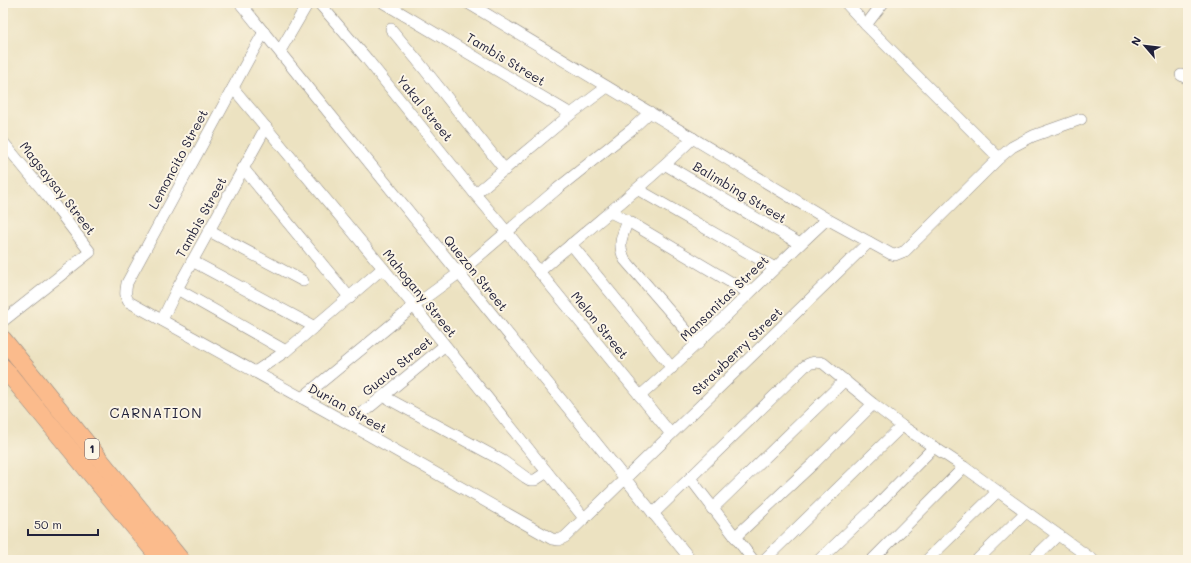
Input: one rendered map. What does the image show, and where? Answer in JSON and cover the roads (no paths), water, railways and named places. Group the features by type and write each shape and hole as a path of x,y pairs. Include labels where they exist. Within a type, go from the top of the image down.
{"highway":[{"name":"1","path":"3,339 181,560"},
{"name":"1","path":"3,367 161,560"},
{"path":"40,413 54,402"}],"street":[{"path":"280,51 308,3"},
{"name":"Yakal Street","path":"319,3 367,59 474,194 507,232"},
{"name":"Tambis Street","path":"384,3 571,114"},
{"path":"468,3 827,219 895,255 905,251 1012,147 1033,136 1081,119"},
{"path":"846,3 866,25 999,158"},
{"path":"866,25 883,3"},
{"name":"Quezon Street","path":"247,6 264,32 690,560"},
{"path":"391,29 418,60 505,170"},
{"name":"Lemoncito Street","path":"129,302 125,293 127,283 264,32"},
{"path":"474,194 505,170 571,114 607,87"},
{"name":"Mahogany Street","path":"233,88 383,268 444,346 584,518"},
{"path":"302,398 414,306 459,273 632,129 650,112"},
{"name":"Tambis Street","path":"162,320 192,261 266,127"},
{"path":"539,272 666,165 693,138"},
{"name":"Magsaysay Street","path":"3,142 49,198 90,252 3,321"},
{"name":"Balimbing Street","path":"666,165 800,244"},
{"path":"243,168 350,298"},
{"path":"637,189 775,268"},
{"path":"610,212 628,221 749,293"},
{"name":"Mansanitas Street","path":"640,396 698,344 827,219"},
{"path":"628,221 620,242 620,248 625,260 698,344"},
{"path":"209,231 303,281"},
{"name":"Melon Street","path":"507,232 671,434"},
{"name":"Strawberry Street","path":"552,539 559,540 565,537 869,242"},
{"path":"571,244 672,368"},
{"path":"192,261 315,327"},
{"path":"255,372 286,351 350,298 383,268"},
{"path":"177,289 286,351"},
{"name":"Durian Street","path":"129,302 552,539"},
{"name":"Guava Street","path":"349,424 444,346"},
{"path":"653,514 805,366 810,362 823,363 902,426 964,467 1093,560"},
{"path":"712,509 845,380"},
{"path":"383,396 503,461 530,480 535,480 547,472"},
{"path":"735,537 813,464 873,404"},
{"path":"764,560 902,426"},
{"path":"819,560 874,508 934,447"},
{"path":"872,560 964,467"},
{"path":"690,478 712,509 753,560"},
{"path":"927,560 997,492"},
{"path":"977,560 1026,512"},
{"path":"1032,560 1058,535"}],"district":[{"name":"CARNATION","path":"156,413"}]}
